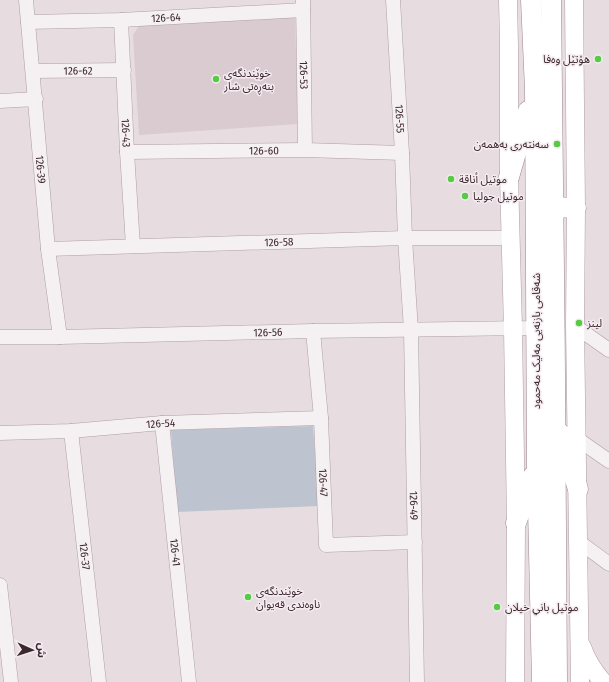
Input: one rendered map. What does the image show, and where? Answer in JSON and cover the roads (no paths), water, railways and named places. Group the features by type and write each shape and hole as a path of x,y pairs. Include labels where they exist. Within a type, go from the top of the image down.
{"highway":[{"name":"شەقامی بازنەیی مەلیک مەحمود","path":"531,0 535,90 537,465 542,682"},
{"name":"شەقامی بازنەیی مەلیک مەحمود","path":"551,0 557,682"},
{"path":"509,177 535,90"},
{"path":"554,207 576,208"},
{"path":"555,412 578,489"},
{"path":"516,523 537,465"}],"main road":[{"path":"508,0 510,45 509,177 516,523 515,682"},
{"path":"574,0 576,208 575,326 580,682"},
{"path":"580,640 586,658 603,682"}],"street":[{"name":"126-39","path":"26,0 36,99 48,249 60,337"},
{"name":"126-55","path":"393,0 402,153 405,238"},
{"name":"126-64","path":"28,22 121,20 303,5"},
{"name":"126-53","path":"303,5 305,150"},
{"name":"126-43","path":"121,20 133,246"},
{"name":"126-62","path":"33,71 124,70"},
{"path":"0,101 36,99"},
{"name":"126-60","path":"127,152 305,150 402,153"},
{"name":"126-58","path":"48,249 405,238 510,238"},
{"name":"126-49","path":"405,238 411,330 418,682"},
{"path":"575,326 609,350"},
{"name":"126-56","path":"0,336 60,337 313,330 536,328"},
{"name":"126-47","path":"313,330 321,418 326,545 415,542"},
{"name":"126-54","path":"0,433 71,431 162,423 321,418"},
{"name":"126-41","path":"162,423 189,682"},
{"name":"126-37","path":"71,431 99,682"},
{"path":"576,438 609,461"},
{"path":"578,541 609,564"},
{"path":"0,585 11,682"}],"place":[{"name":"هۆتێل وەفا","path":"598,59"},
{"name":"خوێندنگەی بنەڕەتی شار","path":"216,79"},
{"name":"سەنتەری بەهمەن","path":"557,144"},
{"name":"موتيل أناقة","path":"451,179"},
{"name":"موتيل جوليا","path":"465,196"},
{"name":"لينز","path":"579,323"},
{"name":"خوێندنگەی ناوەندی قەیوان","path":"248,597"},
{"name":"موتيل باني خيلان","path":"497,607"}]}
